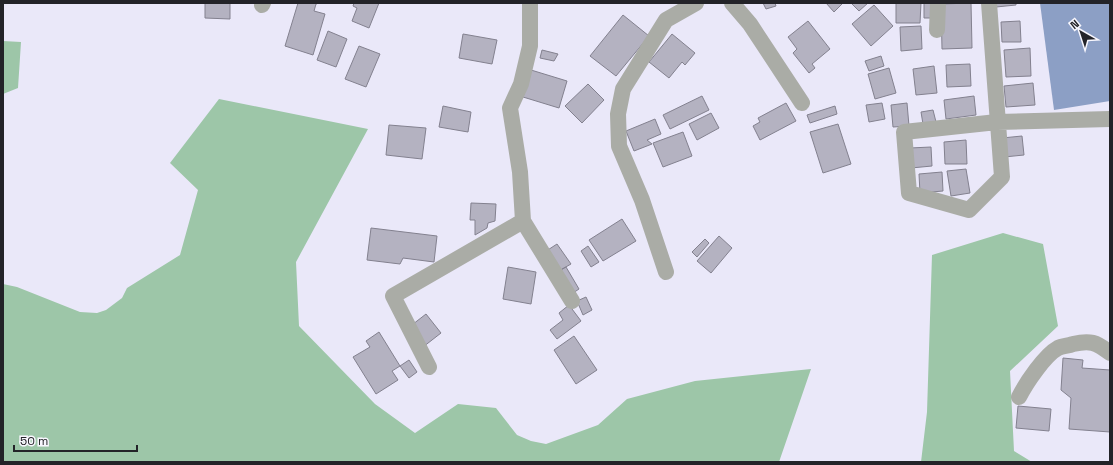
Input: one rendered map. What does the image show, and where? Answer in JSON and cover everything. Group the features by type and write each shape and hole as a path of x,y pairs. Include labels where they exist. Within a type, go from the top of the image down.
{"street":[{"path":"530,3 530,46 521,84 510,108 520,172 523,221 572,300"},
{"path":"666,272 642,200 619,146 618,114 623,89 666,20 696,3"},
{"path":"732,3 750,24 802,103"},
{"path":"937,30 938,3"},
{"path":"989,3 997,122 1002,177 969,210 909,193 904,132 997,122 1110,119"},
{"path":"429,366 393,296 523,221"},
{"path":"1019,397 1044,360 1058,348 1086,341 1101,345 1110,353"}],"green space":[{"path":"3,41 21,42 18,88 3,94"},
{"path":"219,99 368,129 296,262 299,326 375,404 415,433 458,404 496,408 517,435 531,441 546,444 598,425 627,399 695,381 811,369 779,462 3,462 3,284 17,287 80,312 97,313 106,310 122,298 127,288 180,255 198,190 170,163"},
{"path":"1003,233 1043,244 1058,326 1010,371 1014,451 1032,462 921,462 927,412 932,255"}],"water":[{"path":"1040,3 1110,3 1110,101 1054,110"}],"building":[{"path":"205,3 230,3 230,19 205,18"},
{"path":"298,3 319,3 316,4 314,11 325,14 313,55 285,46"},
{"path":"354,3 379,3 369,28 352,21 357,8 353,6"},
{"path":"763,3 775,3 776,6 766,9"},
{"path":"826,3 843,3 834,12"},
{"path":"851,3 868,3 859,11"},
{"path":"896,3 921,3 920,23 896,23"},
{"path":"924,3 935,3 936,18 924,18"},
{"path":"971,3 972,48 942,49 941,4"},
{"path":"996,3 1016,3 1016,5 996,7"},
{"path":"874,5 893,26 871,46 852,24"},
{"path":"623,15 649,36 616,76 590,56"},
{"path":"808,21 830,49 812,64 815,68 809,73 793,53 797,49 788,37"},
{"path":"1020,21 1021,42 1002,42 1001,22"},
{"path":"921,26 922,49 901,51 900,27"},
{"path":"328,31 347,39 336,67 317,60"},
{"path":"463,34 497,40 492,64 459,58"},
{"path":"672,34 695,53 685,65 682,62 669,78 649,62"},
{"path":"359,46 380,54 366,87 345,79"},
{"path":"1030,48 1031,76 1006,77 1004,50"},
{"path":"542,50 558,54 554,61 540,58"},
{"path":"881,56 884,66 869,71 865,61"},
{"path":"970,64 971,86 947,87 946,65"},
{"path":"934,66 937,93 916,95 913,69"},
{"path":"889,68 896,93 875,99 868,74"},
{"path":"531,70 567,81 559,108 523,97"},
{"path":"1033,83 1035,105 1006,107 1004,86"},
{"path":"588,84 604,100 582,123 565,106"},
{"path":"702,96 709,110 670,129 663,115"},
{"path":"974,96 976,115 946,119 944,100"},
{"path":"786,103 796,121 760,140 753,126 760,122 758,118"},
{"path":"882,103 885,119 869,122 866,105"},
{"path":"907,103 909,126 893,127 891,105"},
{"path":"443,106 471,112 468,132 439,127"},
{"path":"835,106 837,114 810,123 807,115"},
{"path":"933,110 936,122 923,124 921,112"},
{"path":"711,113 719,128 697,140 689,124"},
{"path":"655,119 661,134 647,140 652,144 634,151 626,131"},
{"path":"838,124 851,164 823,173 810,132"},
{"path":"389,125 426,128 422,159 386,155"},
{"path":"683,132 692,156 663,167 653,143"},
{"path":"1022,136 1024,155 1004,157 1002,138"},
{"path":"966,140 967,164 945,164 944,142"},
{"path":"931,147 932,166 911,168 910,148"},
{"path":"966,169 970,193 951,196 947,171"},
{"path":"942,172 943,191 920,193 919,174"},
{"path":"471,203 496,204 495,221 488,223 487,228 475,235 475,220 470,220"},
{"path":"622,219 636,241 603,261 589,240"},
{"path":"371,228 437,236 434,262 403,258 400,264 367,260"},
{"path":"719,236 732,248 711,273 697,261"},
{"path":"705,239 709,243 697,257 692,252"},
{"path":"557,244 571,264 557,272 537,257"},
{"path":"588,246 599,262 591,267 581,251"},
{"path":"508,267 536,272 531,304 503,299"},
{"path":"566,267 579,289 570,295 557,272"},
{"path":"586,297 592,310 583,315 577,301"},
{"path":"569,305 581,321 557,339 550,330 563,320 559,313"},
{"path":"426,314 441,333 423,347 408,328"},
{"path":"379,332 400,366 392,371 398,380 376,394 353,357 370,347 366,341"},
{"path":"574,336 597,370 576,384 554,350"},
{"path":"1063,358 1083,360 1082,368 1110,370 1110,432 1069,429 1071,398 1061,390"},
{"path":"409,360 417,372 409,378 400,366"},
{"path":"1018,406 1051,409 1049,431 1016,428"}]}
